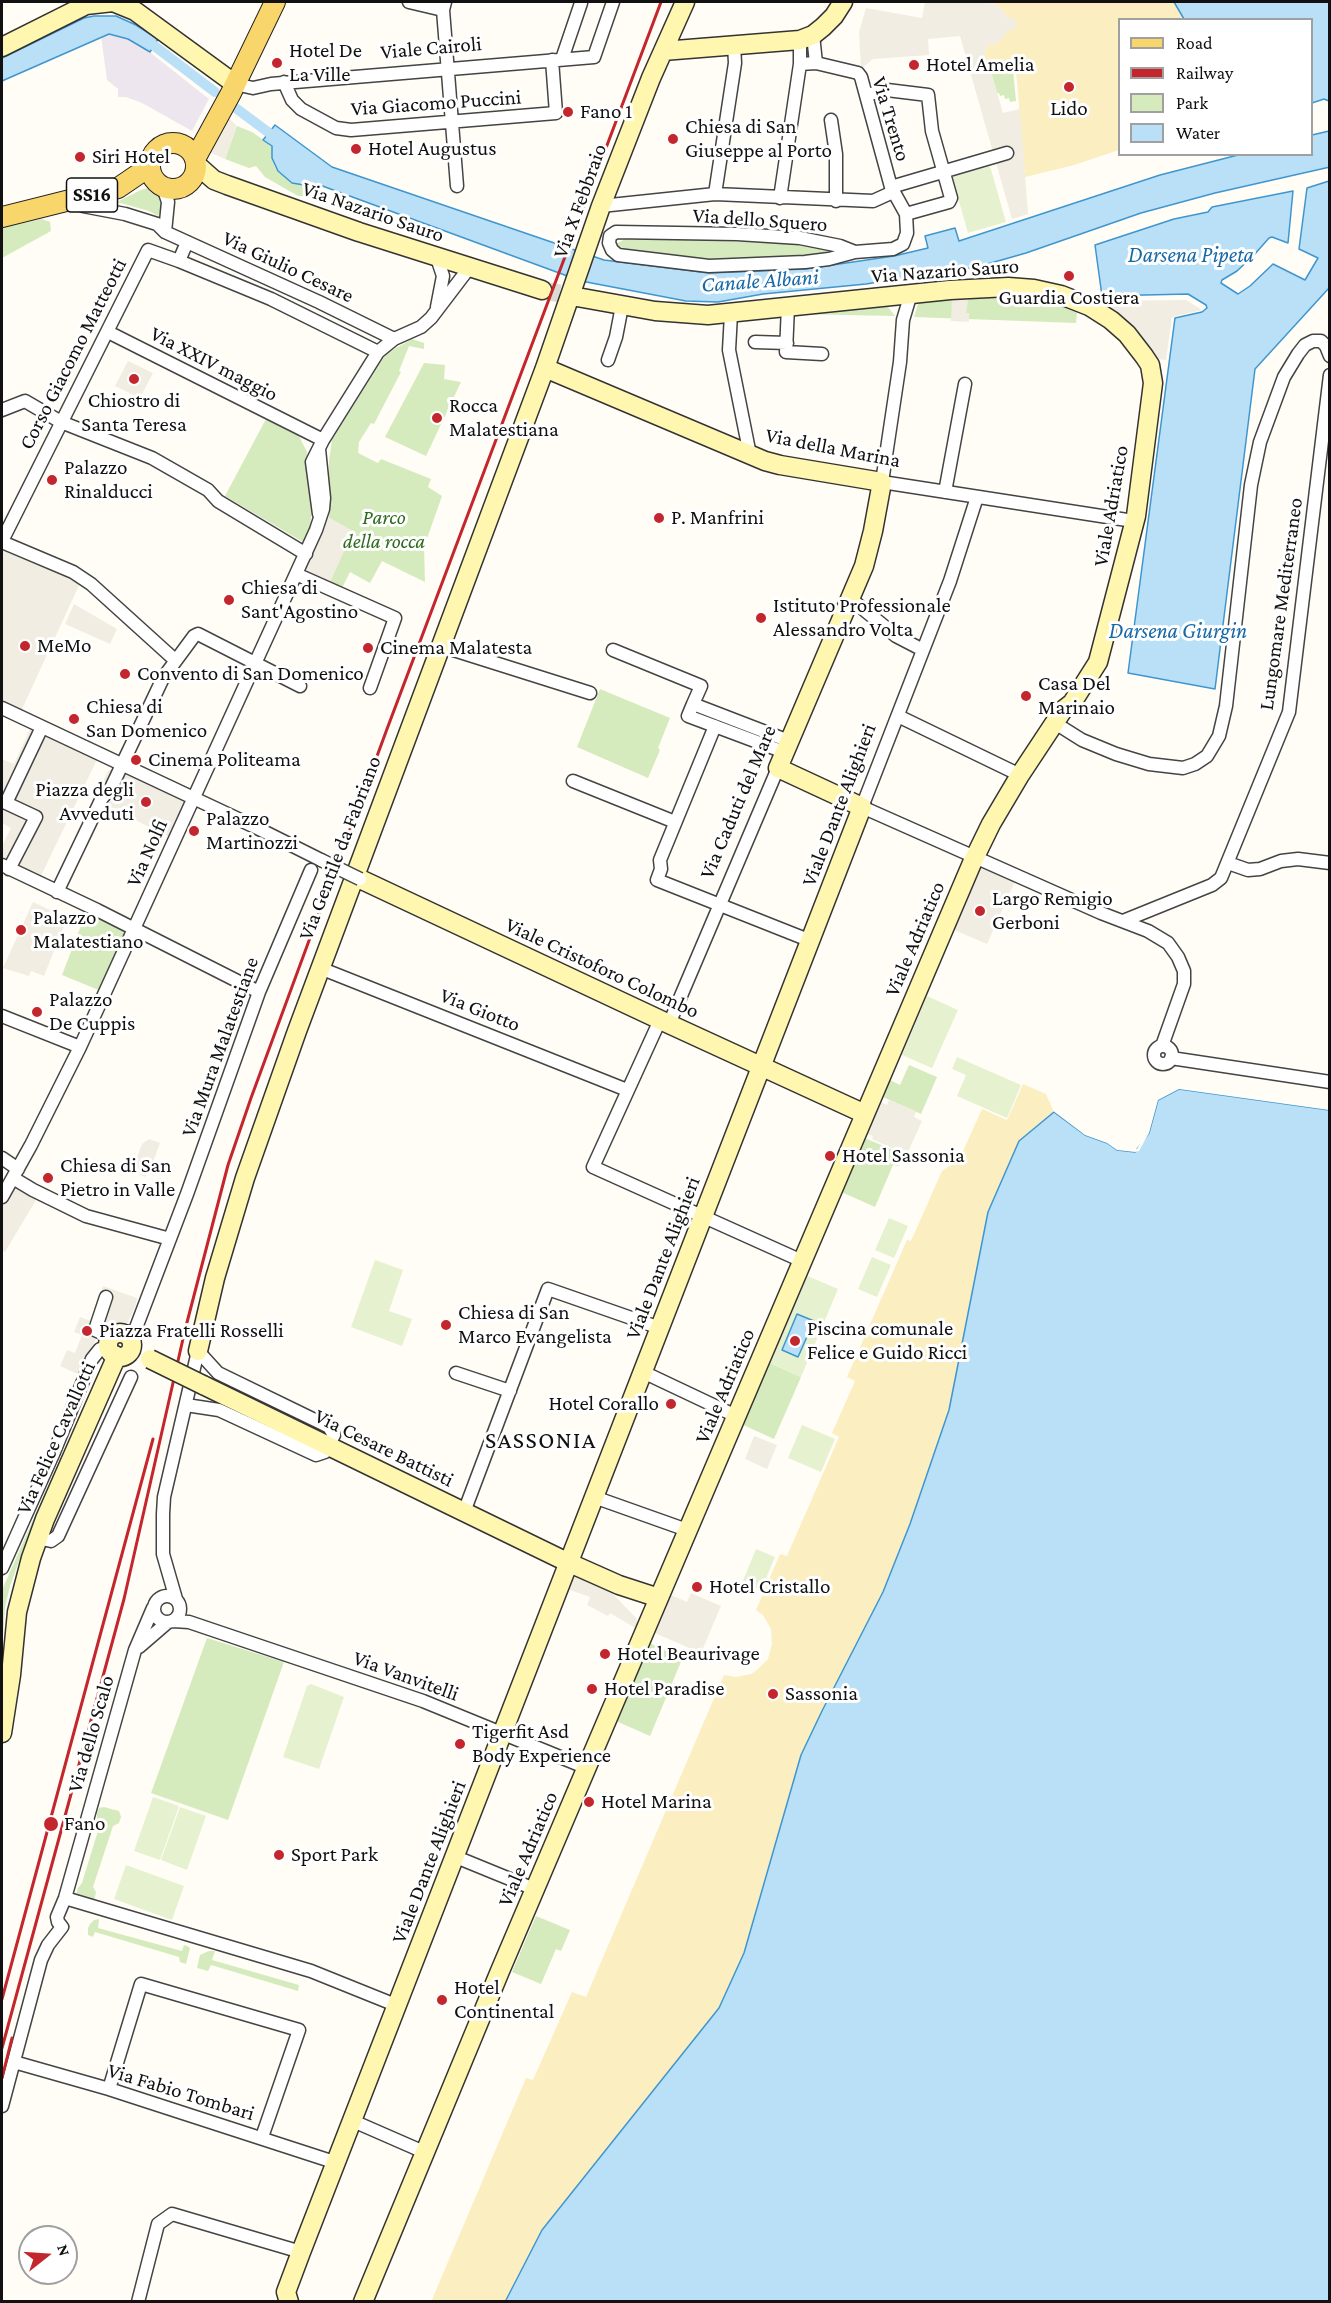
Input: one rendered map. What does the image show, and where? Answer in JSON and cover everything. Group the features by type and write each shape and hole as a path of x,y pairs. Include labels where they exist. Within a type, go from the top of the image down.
{"main road":[{"name":"SS16","path":"26,212 109,201 142,186 160,185 171,189 186,185 195,172 195,162 275,2"},
{"name":"SS16","path":"2,217 118,188 150,162 161,146 174,143 181,145 196,141 209,133"},
{"path":"181,145 187,148 195,162"},
{"path":"150,162 150,170 160,185"}],"street":[{"path":"2,47 86,5 113,2 135,11 240,76 277,83"},
{"path":"409,2 444,6 458,186"},
{"name":"Viale Cairoli","path":"240,76 253,88 277,83 594,57 613,2"},
{"name":"Via X Febbraio","path":"545,368 574,295 601,206 685,2"},
{"path":"663,51 806,37 834,16 843,2"},
{"path":"557,60 582,3"},
{"path":"806,37 816,63"},
{"path":"780,198 806,37"},
{"path":"715,194 735,63 734,45"},
{"name":"Via Giacomo Puccini","path":"277,83 302,109 336,128 351,130 452,122 556,113 557,60"},
{"name":"Via Trento","path":"800,64 816,63 858,73 892,189 906,214"},
{"path":"866,95 887,90 928,95 932,131 951,195 949,202 906,214"},
{"path":"831,120 836,154 836,201"},
{"path":"601,206 715,194 873,201 892,189 1007,153"},
{"name":"Via Nazario Sauro","path":"195,162 214,180 437,258 542,290"},
{"path":"160,185 168,202 165,232"},
{"name":"Via Giulio Cesare","path":"83,206 125,214 157,224 165,232 394,339"},
{"name":"Via dello Squero","path":"855,252 840,246 800,238 737,234 616,232 610,236 609,243 618,255 709,266 805,262 855,252 893,249 903,244 907,233 906,214"},
{"path":"187,242 178,261 271,299 378,352"},
{"name":"Corso Giacomo Matteotti","path":"2,541 148,250 178,261"},
{"path":"436,311 443,276 437,258"},
{"path":"321,444 378,352 394,339 421,327 469,268"},
{"name":"Via Nazario Sauro","path":"574,295 622,306 684,314 731,314 914,293 1008,287 1034,289 1061,294 1089,306 1111,320 1140,350 1150,365"},
{"name":"Via Caduti del Mare","path":"703,1216 592,1167 627,1090 665,1022 719,904 851,599 868,548 882,482 900,362 903,320 909,300 914,293"},
{"path":"883,297 892,302 903,320"},
{"path":"608,360 616,337 622,306"},
{"path":"788,306 786,352 822,354"},
{"path":"731,314 729,350 750,455"},
{"name":"Via XXIV maggio","path":"108,332 301,431 310,443 321,444"},
{"name":"Lungomare Mediterraneo","path":"1059,716 1082,740 1149,764 1183,768 1207,756 1219,736 1226,706 1251,485 1260,442 1284,377 1305,345 1313,341 1321,342 1326,346 1329,356"},
{"path":"755,342 787,343"},
{"name":"Viale Adriatico","path":"363,2301 534,1891 974,857 1020,776 1098,662 1136,516 1153,383 1150,365"},
{"name":"Via della Marina","path":"545,368 750,455 780,465 1127,520"},
{"name":"Via Gentile da Fabriano","path":"178,1602 166,1571 162,1542 164,1497 215,1278 245,1178 320,968 545,368"},
{"name":"Lungomare Mediterraneo","path":"1123,921 1212,885 1221,878 1291,706 1329,375"},
{"path":"945,492 965,384"},
{"path":"2,410 25,401 61,422 152,458 208,490 218,501 306,554"},
{"name":"Via Nolfi","path":"2,1197 16,1174 80,1047 306,554 320,519 324,498 321,444"},
{"name":"Viale Dante Alighieri","path":"286,2298 301,2252 950,581 977,497"},
{"path":"2,541 73,572 91,584 175,660"},
{"path":"296,574 395,618 370,688"},
{"path":"851,599 896,636 923,650"},
{"path":"57,892 102,798 111,788 146,711 175,660 198,633 300,686"},
{"path":"441,646 590,693"},
{"path":"613,650 700,686 688,716 784,753"},
{"path":"693,704 784,753 862,807 1101,914 1148,931 1168,943 1179,957 1184,971 1184,984 1162,1046 1171,1051 1171,1058 1329,1082"},
{"name":"Viale Cristoforo Colombo","path":"2,708 360,879 865,1114"},
{"path":"898,716 1020,776"},
{"path":"715,726 660,860 661,869 657,880 811,941"},
{"path":"42,727 6,803 36,818 5,867 259,992"},
{"path":"573,781 675,822"},
{"path":"1228,863 1248,870 1260,870 1281,861 1298,859 1329,863"},
{"name":"Via Mura Malatestiane","path":"115,1342 134,1333 259,992 311,870"},
{"name":"Via Giotto","path":"320,968 627,1090"},
{"path":"2,1016 80,1047"},
{"path":"2,1158 33,1191 86,1216 170,1239"},
{"path":"703,1216 802,1261"},
{"path":"464,1512 548,1289 660,1328"},
{"path":"2,1568 50,1462 92,1359 100,1349 115,1342 106,1297"},
{"name":"Via Cesare Battisti","path":"115,1342 568,1563 619,1585 659,1598"},
{"name":"Via Felice Cavallotti","path":"2,1730 19,1602 38,1538 115,1360 115,1342"},
{"path":"186,1405 219,1410 316,1455 322,1454 329,1447 334,1435 329,1427 218,1373 198,1351"},
{"path":"643,1372 736,1416"},
{"path":"456,1373 510,1391"},
{"name":"Via Felice Cavallotti","path":"38,1538 51,1541 58,1536 131,1377"},
{"path":"594,1497 687,1530"},
{"name":"Via Gentile da Fabriano","path":"155,1604 166,1571"},
{"name":"Via Cesare Battisti","path":"619,1585 651,1618"},
{"path":"135,1650 170,1622 179,1614 178,1602 168,1596 155,1604 159,1620 170,1622"},
{"name":"Via Vanvitelli","path":"178,1602 208,1629"},
{"name":"Via dello Scalo","path":"2,2106 41,1960 48,1945 62,1927 57,1917 65,1898 135,1650 155,1604"},
{"name":"Via Vanvitelli","path":"170,1622 189,1622 423,1701 587,1768"},
{"path":"456,1857 534,1891"},
{"path":"65,1898 311,1971 398,2006"},
{"path":"109,2089 141,1984 299,2030 262,2137"},
{"name":"Via Fabio Tombari","path":"14,2062 109,2089 337,2163"},
{"path":"353,2121 424,2152"},
{"path":"138,2301 158,2224 172,2214 301,2252"}],"shaded area":[{"path":"925,2 983,2 994,4 1002,9 1007,18 1015,18 1016,30 1008,30 995,44 986,46 984,61 989,65 1003,113 1020,109 1028,214 1012,219 960,36 928,39 929,55 873,59 861,69 859,32 866,8 922,18"},
{"path":"109,34 128,39 147,50 209,99 192,131 142,103 126,97 118,97 118,89 107,80 101,36"},
{"path":"228,117 237,126 225,159 209,152"},
{"path":"969,295 966,313 969,313 969,322 951,321 952,296"},
{"path":"1186,300 1202,310 1172,317 1166,360 1151,358 1100,306 1100,301"},
{"name":"Chiostro di Santa Teresa","path":"128,361 153,373 140,398 115,386"},
{"path":"328,517 353,531 329,585 302,574"},
{"path":"2,545 81,581 17,720 2,713"},
{"path":"74,604 117,629 110,644 65,624"},
{"path":"31,727 102,749 40,878 2,860 2,846 11,828 2,823 2,759 14,764"},
{"name":"Piazza degli Avveduti","path":"125,763 190,793 178,841 94,800 108,771"},
{"name":"Largo Remigio Gerboni","path":"980,863 1016,879 987,944 952,929"},
{"path":"33,902 67,918 44,976 31,971 29,976 3,968"},
{"path":"889,1100 916,1111 914,1117 922,1121 908,1152 900,1149 898,1151 864,1133 878,1101 887,1105"},
{"path":"149,1139 160,1143 145,1177 132,1171 142,1144"},
{"path":"12,1170 42,1190 5,1252 2,1250 2,1187"},
{"name":"Piazza Fratelli Rosselli","path":"103,1286 137,1298 136,1305 128,1322 120,1327 110,1328 101,1324 82,1376 60,1366 67,1350 75,1353 82,1335 74,1332 80,1317 91,1321"},
{"path":"754,1436 777,1445 767,1469 745,1459"},
{"path":"574,1574 593,1580 611,1592 636,1618 639,1630 610,1613 608,1616 587,1605 590,1597 567,1589"},
{"path":"666,1593 687,1602 691,1593 721,1606 701,1653 650,1631"}],"green space":[{"path":"1012,59 1016,101 1010,102 1009,98 1005,99 1004,95 1000,96 997,93 989,65"},
{"path":"237,126 252,132 272,146 274,165 292,183 316,184 314,196 298,196 265,177 256,166 249,168 225,159"},
{"path":"990,166 1006,222 968,233 952,177"},
{"path":"150,188 157,192 161,200 162,206 158,216 149,211 117,202 143,189"},
{"path":"42,219 50,222 51,231 2,258 2,228"},
{"path":"629,237 790,244 828,249 828,255 709,262 622,251 614,245"},
{"path":"994,297 1059,305 1077,313 1076,323 914,317 919,301"},
{"path":"878,303 888,307 895,316 795,314"},
{"name":"Parco della rocca","path":"412,339 424,343 424,349 409,346 399,371 401,372 374,424 371,423 359,442 358,453 378,463 381,459 431,479 428,487 442,496 424,547 425,582 382,561 370,583 350,572 341,590 329,585 329,461 332,440 386,354"},
{"path":"424,363 445,365 444,379 461,382 426,456 385,437"},
{"path":"266,419 299,436 307,452 312,509 310,527 303,542 225,496"},
{"path":"600,689 670,718 648,778 577,747"},
{"path":"87,910 129,931 101,991 62,975"},
{"path":"927,996 958,1010 932,1068 902,1055"},
{"path":"957,1057 1021,1085 1007,1118 957,1096 966,1075 952,1069"},
{"path":"909,1065 937,1077 921,1114 883,1097 890,1080 900,1085"},
{"path":"862,1137 903,1154 898,1166 893,1165 875,1207 839,1191"},
{"path":"889,1218 908,1226 894,1258 875,1250"},
{"path":"872,1257 891,1265 877,1297 858,1289"},
{"path":"375,1260 403,1270 389,1311 412,1319 402,1346 351,1327"},
{"name":"Piscina comunale Felice e Guido Ricci","path":"803,1274 838,1289 801,1377 765,1361"},
{"path":"765,1361 801,1377 774,1439 739,1423"},
{"path":"802,1425 835,1439 821,1472 788,1458"},
{"path":"62,1454 64,1455 10,1586 5,1607 2,1654 2,1590"},
{"path":"756,1549 775,1557 761,1590 742,1583"},
{"path":"207,1638 284,1662 228,1820 151,1793"},
{"path":"649,1643 683,1657 650,1736 616,1721"},
{"path":"311,1684 344,1697 319,1769 283,1757 307,1686"},
{"path":"153,1797 179,1806 160,1860 134,1851"},
{"path":"180,1807 206,1816 187,1870 161,1860"},
{"path":"99,1808 119,1811 121,1817 119,1823 113,1826 93,1887 96,1892 94,1901 76,1895 82,1883 101,1821 97,1818 97,1813"},
{"path":"126,1865 184,1886 172,1920 114,1899"},
{"path":"536,1916 570,1930 561,1951 556,1949 541,1984 512,1972"},
{"path":"99,1919 98,1928 182,1951 184,1945 187,1946 190,1948 186,1964 180,1962 179,1957 95,1932 93,1937 88,1935 90,1924"},
{"path":"215,1951 212,1960 299,1985 298,1991 211,1965 208,1971 197,1968 200,1955"}],"sand":[{"name":"Lido","path":"983,2 1174,2 1183,18 1118,18 1118,150 1074,165 1025,177 1015,58 989,65 984,61 986,46 995,44 1015,18 1007,18 1002,9 994,4"},
{"name":"Sassonia","path":"1023,1084 1046,1094 1054,1112 1019,1141 988,1212 949,1410 910,1524 883,1592 801,1754 744,1953 719,2008 542,2229 505,2301 431,2302 526,2078 533,2080 572,1992 586,1997 724,1675 736,1677 751,1674 768,1659 772,1644 771,1629 763,1615 756,1610 780,1554 787,1556 839,1437 832,1433 855,1381 847,1377 907,1240 911,1241 942,1171 959,1160 982,1109 1007,1120"}],"water":[{"path":"1174,2 1329,2 1329,101 1324,99 1313,103 1313,18 1183,18"},
{"path":"116,16 158,39 150,52 128,39 109,34 2,81 2,58 84,18"},
{"path":"275,125 332,167 604,260 709,273 805,269 894,256 928,248 925,236 955,228 959,241 1160,175 1234,156 1313,156 1313,135 1329,131 1330,167 1215,193 1141,213 1026,253 977,267 866,284 763,294 718,302 686,301 581,281 317,184 292,183 278,171 272,158 272,146 263,140"},
{"path":"1329,181 1329,288 1255,369 1215,689 1128,673 1175,318 1202,312 1207,308 1206,305 1188,294 1102,296 1095,245 1174,219 1208,212 1212,207 1293,191 1288,243 1269,238 1237,271 1221,283 1238,294 1273,264 1305,280 1318,258 1299,249 1307,188"},
{"path":"1179,1089 1329,1110 1329,2301 505,2302 542,2230 719,2008 744,1953 801,1755 883,1592 910,1524 949,1410 988,1212 1019,1141 1054,1112 1085,1135 1107,1143 1117,1150 1135,1152 1149,1133 1158,1100"},
{"path":"797,1314 814,1321 798,1357 782,1350"}],"pier":[{"path":"1178,1086 1330,1107 1329,1110 1179,1089 1158,1100 1149,1133 1139,1151 1135,1152 1117,1150 1107,1143 1085,1135 1052,1110 1056,1110 1087,1132 1108,1140 1118,1147 1137,1149 1146,1132 1155,1099"}],"waterway":[{"name":"Canale Albani","path":"144,38 215,92"},
{"name":"Canale Albani","path":"237,109 280,141"}],"tunnel":[{"path":"542,290 577,297"}],"railway":[{"path":"2,2048 124,1599 185,1330 228,1165 387,729 661,2"},
{"path":"2,1999 153,1439"},
{"path":"2,2078 12,2038"}],"place":[{"name":"Hotel De La Ville","path":"277,63"},
{"name":"Hotel Amelia","path":"914,65"},
{"name":"Lido","path":"1069,87"},
{"name":"Fano 1","path":"568,112"},
{"name":"Chiesa di San Giuseppe al Porto","path":"673,139"},
{"name":"Hotel Augustus","path":"356,149"},
{"name":"Siri Hotel","path":"80,157"},
{"name":"Guardia Costiera","path":"1069,276"},
{"name":"Chiostro di Santa Teresa","path":"134,379"},
{"name":"Rocca Malatestiana","path":"437,418"},
{"name":"Palazzo Rinalducci","path":"52,480"},
{"name":"P. Manfrini","path":"659,518"},
{"name":"Chiesa di Sant'Agostino","path":"229,600"},
{"name":"Istituto Professionale Alessandro Volta","path":"761,618"},
{"name":"MeMo","path":"25,646"},
{"name":"Cinema Malatesta","path":"368,648"},
{"name":"Convento di San Domenico","path":"125,674"},
{"name":"Casa Del Marinaio","path":"1026,696"},
{"name":"Chiesa di San Domenico","path":"74,719"},
{"name":"Cinema Politeama","path":"136,760"},
{"name":"Piazza degli Avveduti","path":"146,802"},
{"name":"Palazzo Martinozzi","path":"194,831"},
{"name":"Largo Remigio Gerboni","path":"980,911"},
{"name":"Palazzo Malatestiano","path":"21,930"},
{"name":"Palazzo De Cuppis","path":"37,1012"},
{"name":"Hotel Sassonia","path":"830,1156"},
{"name":"Chiesa di San Pietro in Valle","path":"48,1178"},
{"name":"Chiesa di San Marco Evangelista","path":"446,1325"},
{"name":"Piazza Fratelli Rosselli","path":"87,1331"},
{"name":"Piscina comunale Felice e Guido Ricci","path":"795,1341"},
{"name":"Hotel Corallo","path":"671,1404"},
{"name":"Hotel Cristallo","path":"697,1587"},
{"name":"Hotel Beaurivage","path":"605,1654"},
{"name":"Hotel Paradise","path":"592,1689"},
{"name":"Sassonia","path":"773,1694"},
{"name":"Tigerfit Asd Body Experience","path":"460,1744"},
{"name":"Hotel Marina","path":"589,1802"},
{"name":"Fano","path":"51,1824"},
{"name":"Sport Park","path":"279,1855"},
{"name":"Hotel Continental","path":"442,2000"}],"district":[{"name":"SASSONIA","path":"541,1441"}],"water label":[{"name":"Darsena Pipeta","path":"1191,255"},
{"name":"Darsena Giurgin","path":"1178,631"}]}
